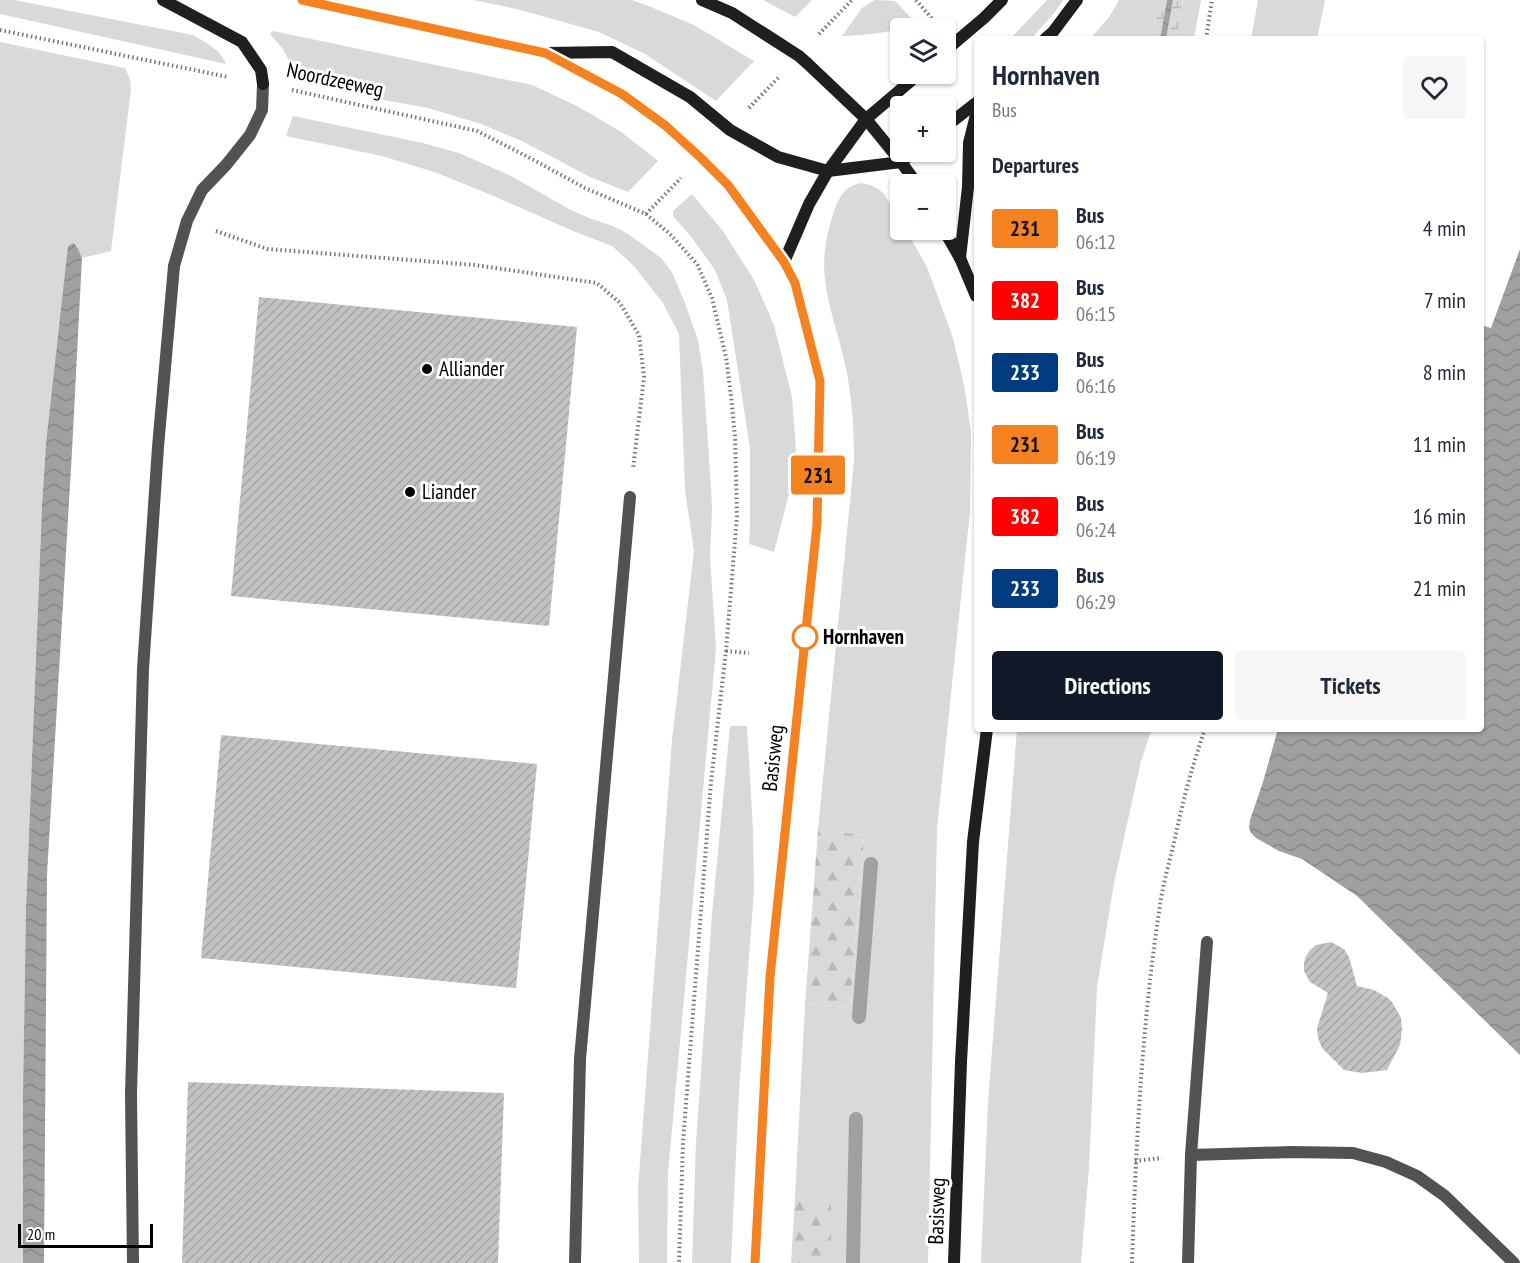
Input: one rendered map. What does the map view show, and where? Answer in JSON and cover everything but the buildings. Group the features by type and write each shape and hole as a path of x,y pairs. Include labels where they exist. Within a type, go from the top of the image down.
{"main road":[{"path":"163,0 242,42 261,70 263,84"},
{"path":"302,0 545,53 612,52 690,97 730,130 778,157 828,171 901,162 910,174"},
{"path":"702,0 732,14 799,56 866,119 890,148"},
{"path":"956,42 1002,0"},
{"path":"1049,36 1077,0"},
{"path":"545,53 622,94 666,126 728,185 784,262"},
{"path":"784,262 809,204 828,171 866,119 907,84"},
{"path":"956,118 974,105"},
{"path":"960,258 968,187 969,143 974,123"},
{"path":"950,240 974,291"},
{"name":"Basisweg","path":"755,1263 770,977 817,524 820,381 795,283 784,262"},
{"name":"Basisweg","path":"954,1263 961,1062 972,854 987,732"}],"street":[{"path":"133,1263 131,1094 143,669 174,266 187,221 202,190 250,135 262,110 263,84"},
{"path":"575,1263 580,1059 630,497"},
{"path":"1188,1263 1191,1155 1207,942"},
{"path":"1191,1155 1353,1153 1386,1162 1417,1176 1445,1196 1514,1263"}],"path":[{"path":"916,0 931,18"},
{"path":"1206,36 1212,0"},
{"name":"Noordzeeweg","path":"0,30 477,131 585,188 646,214 670,234 697,264 712,298 726,357 735,437 737,506 726,651 711,783 683,1142 679,1263"},
{"path":"187,221 267,249 475,265 597,283 620,303 639,335 644,377 630,497"},
{"path":"726,651 749,653"},
{"path":"1132,1263 1136,1161 1146,1021 1160,903 1179,818 1204,732"}],"green space":[{"path":"0,0 14,0 193,35 217,51 226,64 0,14"},
{"path":"473,0 632,0 694,25 754,61 716,101 645,54 599,32 517,9"},
{"path":"763,0 812,0 795,17"},
{"path":"875,0 895,1 911,18 890,18 890,31 842,36 862,8"},
{"path":"1047,0 1063,0 1034,36 1013,36"},
{"path":"1119,0 1159,0 1152,36 1093,36 1110,16"},
{"path":"1159,0 1167,0 1161,36 1152,36"},
{"path":"1173,0 1183,0 1177,36 1167,36"},
{"path":"1183,0 1201,0 1195,36 1177,36"},
{"path":"1258,0 1325,0 1318,36 1252,36"},
{"path":"273,31 532,85 577,106 620,131 658,161 628,192 590,177 522,141 481,124 428,108 373,98 298,79 283,49 270,34"},
{"path":"0,42 125,68 131,89 111,251 82,258 78,249 46,444 26,909 23,1263 0,1263"},
{"path":"293,116 423,143 459,153 511,176 569,209 628,234 661,258 672,272 698,340 703,371 711,487 710,556 716,648 668,1173 667,1263 639,1263 638,1188 672,740 694,551 685,490 679,334 663,303 633,265 612,246 437,173 382,156 286,136"},
{"path":"855,184 870,185 884,194 890,203 890,240 912,240 927,267 953,338 964,385 971,432 970,511 937,829 928,1263 831,1263 831,1202 795,1197 805,1004 850,1007 864,835 818,830 854,460 849,388 826,290 825,253 829,227 838,201 847,189"},
{"path":"692,194 723,231 754,280 774,325 792,397 797,463 774,552 749,544 750,448 727,300 715,270 673,216 673,211"},
{"path":"730,726 747,726 754,891 739,1090 731,1263 692,1263 696,1143 712,914"},
{"path":"1017,732 1151,732 1141,761 1114,883 1097,987 1089,1168 1081,1263 981,1263 988,1102"},
{"path":"818,830 864,835 850,1007 805,1004"},
{"path":"795,1197 831,1202 831,1263 791,1263"}],"water":[{"path":"1167,0 1173,0 1167,36 1161,36"},
{"path":"74,243 82,258 47,875 44,1263 23,1263 26,909 42,505 46,444 68,246"},
{"path":"1520,249 1520,1055 1357,896 1302,859 1279,851 1256,838 1249,828 1277,732 1484,732 1484,326 1491,328"}],"waterway":[{"path":"859,1017 871,864"},
{"path":"853,1263 856,1119"}],"bus line":[{"name":"231","path":"302,0 545,53 622,94 666,126 728,185 784,262 795,283 820,381 817,524 770,977 755,1263"}],"place":[{"name":"Alliander","path":"427,369"},
{"name":"Liander","path":"410,492"},
{"name":"Hornhaven","path":"805,637"}]}
